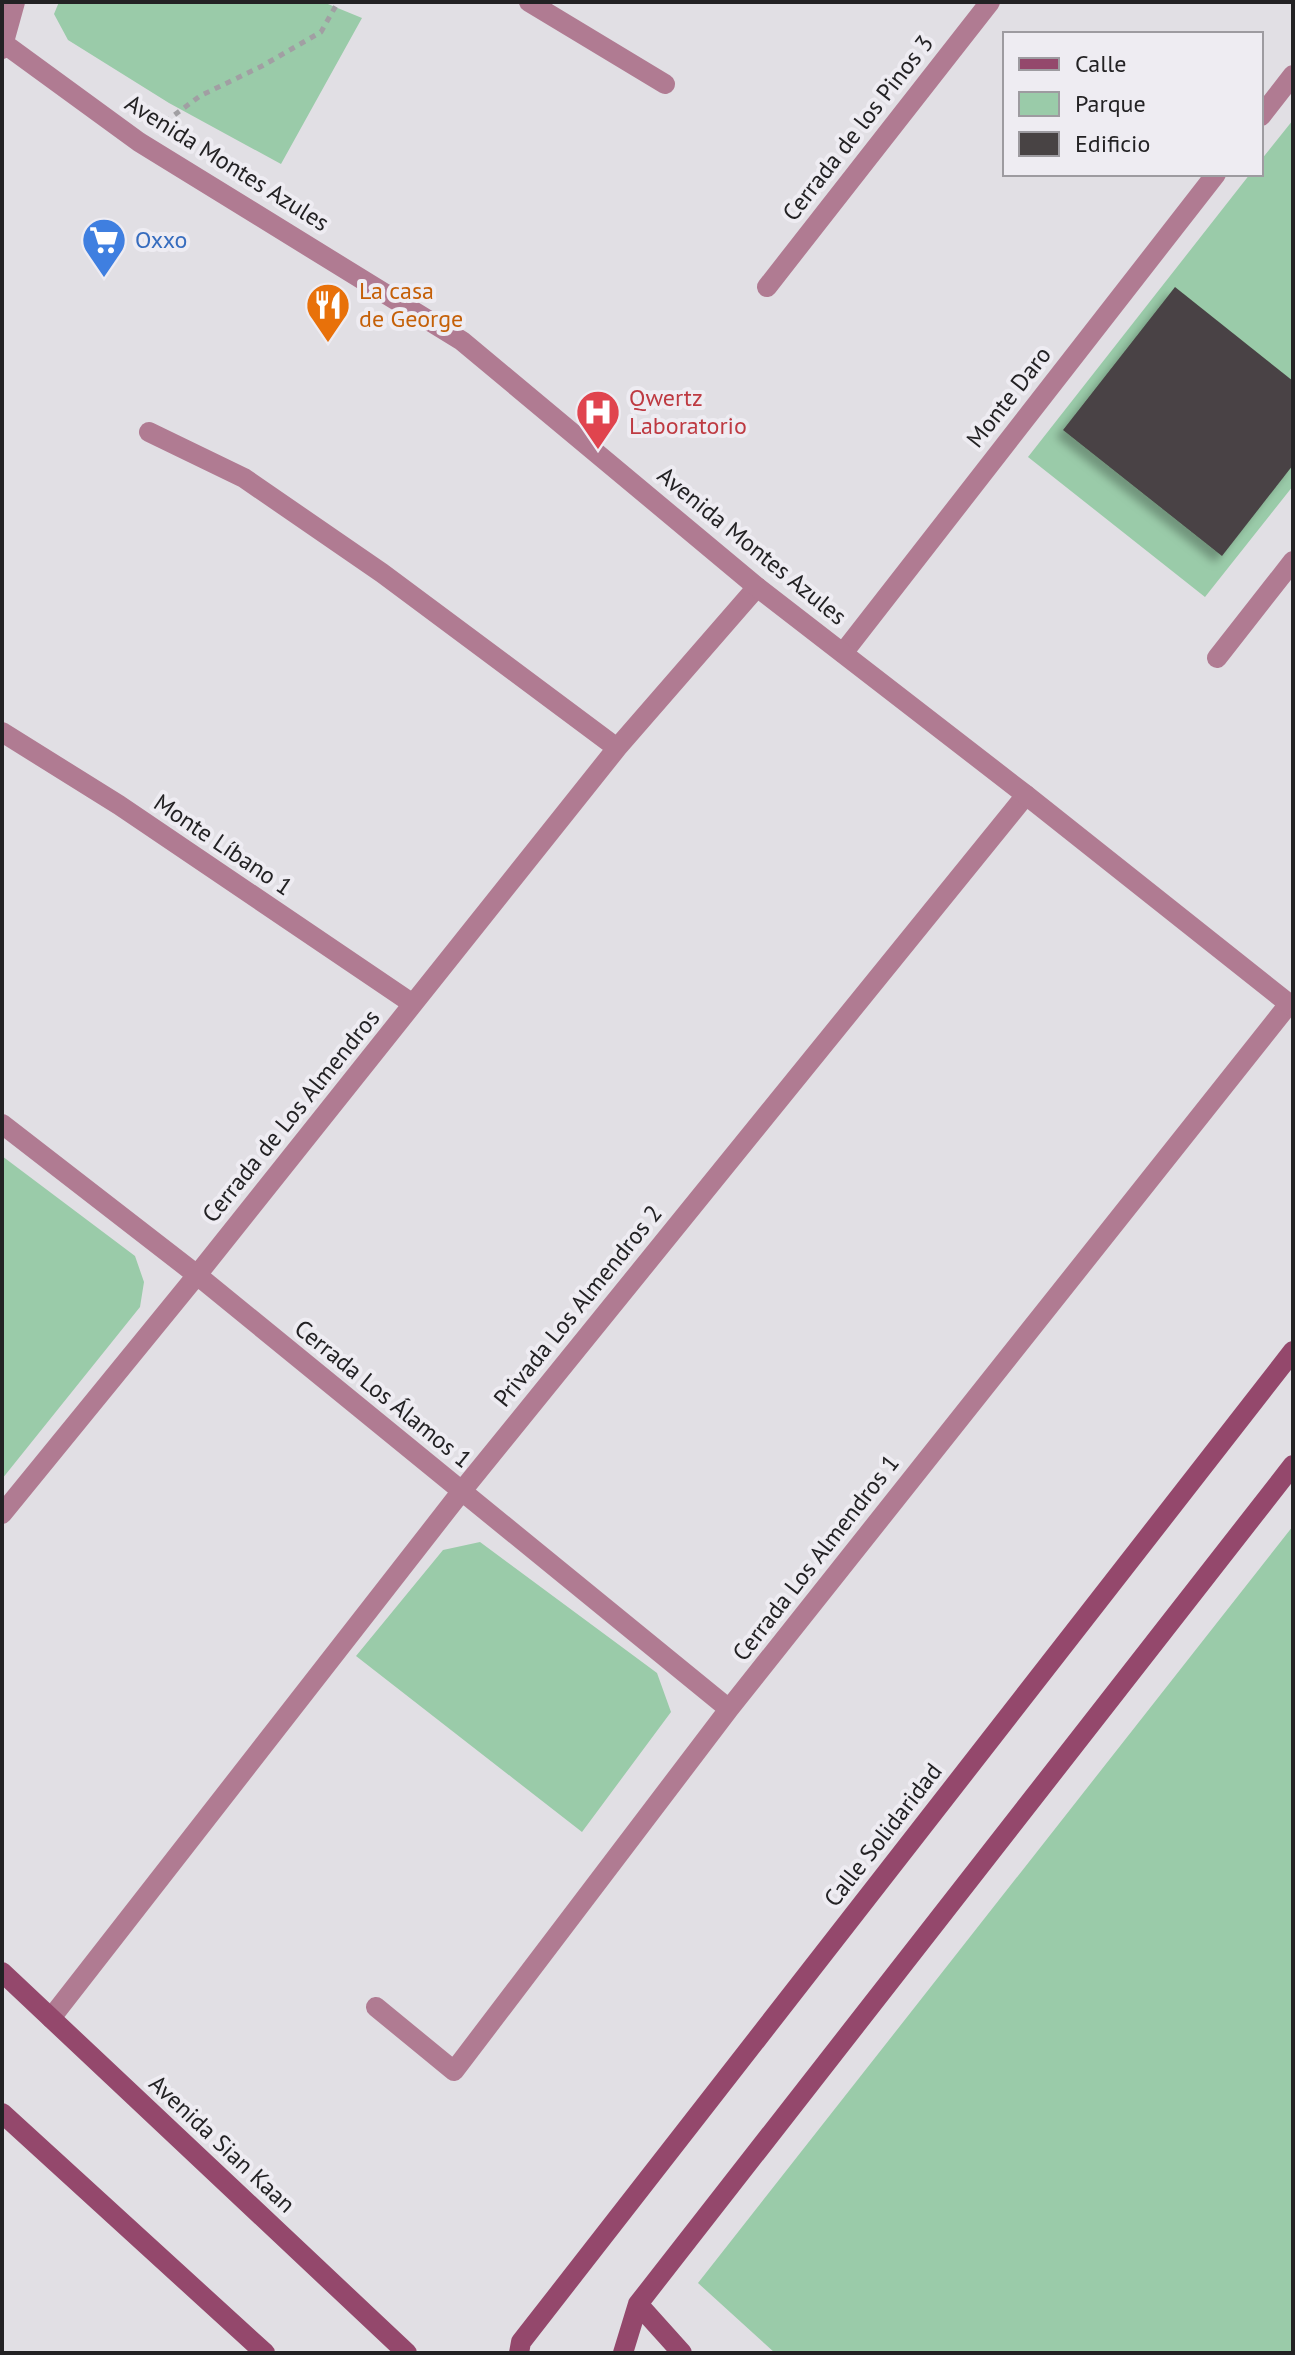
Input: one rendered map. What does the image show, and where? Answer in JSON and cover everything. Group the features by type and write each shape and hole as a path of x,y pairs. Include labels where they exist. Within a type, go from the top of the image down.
{"main road":[{"name":"Calle Solidaridad","path":"519,2353 521,2342 1293,1351"},
{"path":"623,2353 638,2304 1293,1465"},
{"name":"Avenida Sian Kaan","path":"2,1972 407,2353"},
{"path":"2,2113 265,2353"},
{"path":"638,2304 682,2353"}],"street":[{"path":"3,45 15,2"},
{"path":"529,2 665,84"},
{"name":"Cerrada de los Pinos 3","path":"767,287 990,2"},
{"name":"Avenida Montes Azules","path":"3,45 139,142 462,341 757,587 1026,795 1291,1006"},
{"path":"1263,113 1293,75"},
{"name":"Monte Daro","path":"843,653 1214,176"},
{"path":"149,432 244,478 382,573 617,748"},
{"path":"1217,658 1293,561"},
{"name":"Cerrada de Los Almendros","path":"2,1514 197,1275 617,748 757,587"},
{"name":"Monte Líbano 1","path":"2,732 119,805 413,1004"},
{"name":"Privada Los Almendros 2","path":"51,2018 461,1492 1026,795"},
{"name":"Cerrada Los Almendros 1","path":"376,2007 454,2071 729,1709 1291,1006"},
{"name":"Cerrada Los Álamos 1","path":"2,1124 197,1275 729,1709"}],"path":[{"path":"139,142 200,96 262,66 321,32 338,2"}],"green space":[{"path":"59,2 323,2 362,18 281,164 169,103 68,40 54,14"},
{"path":"1293,120 1293,486 1205,597 1028,457 1248,176 1263,176 1263,158"},
{"path":"2,1156 135,1256 144,1282 140,1307 2,1479"},
{"path":"1293,1526 1293,2353 775,2353 698,2283"},
{"path":"480,1542 657,1673 671,1712 582,1832 356,1656 443,1550"}],"building":[{"path":"1175,287 1293,381 1293,465 1222,556 1063,430"}],"place":[{"name":"Oxxo","path":"104,279"},
{"name":"La casa de George","path":"328,344"},
{"name":"Qwertz Laboratorio","path":"598,451"}]}
